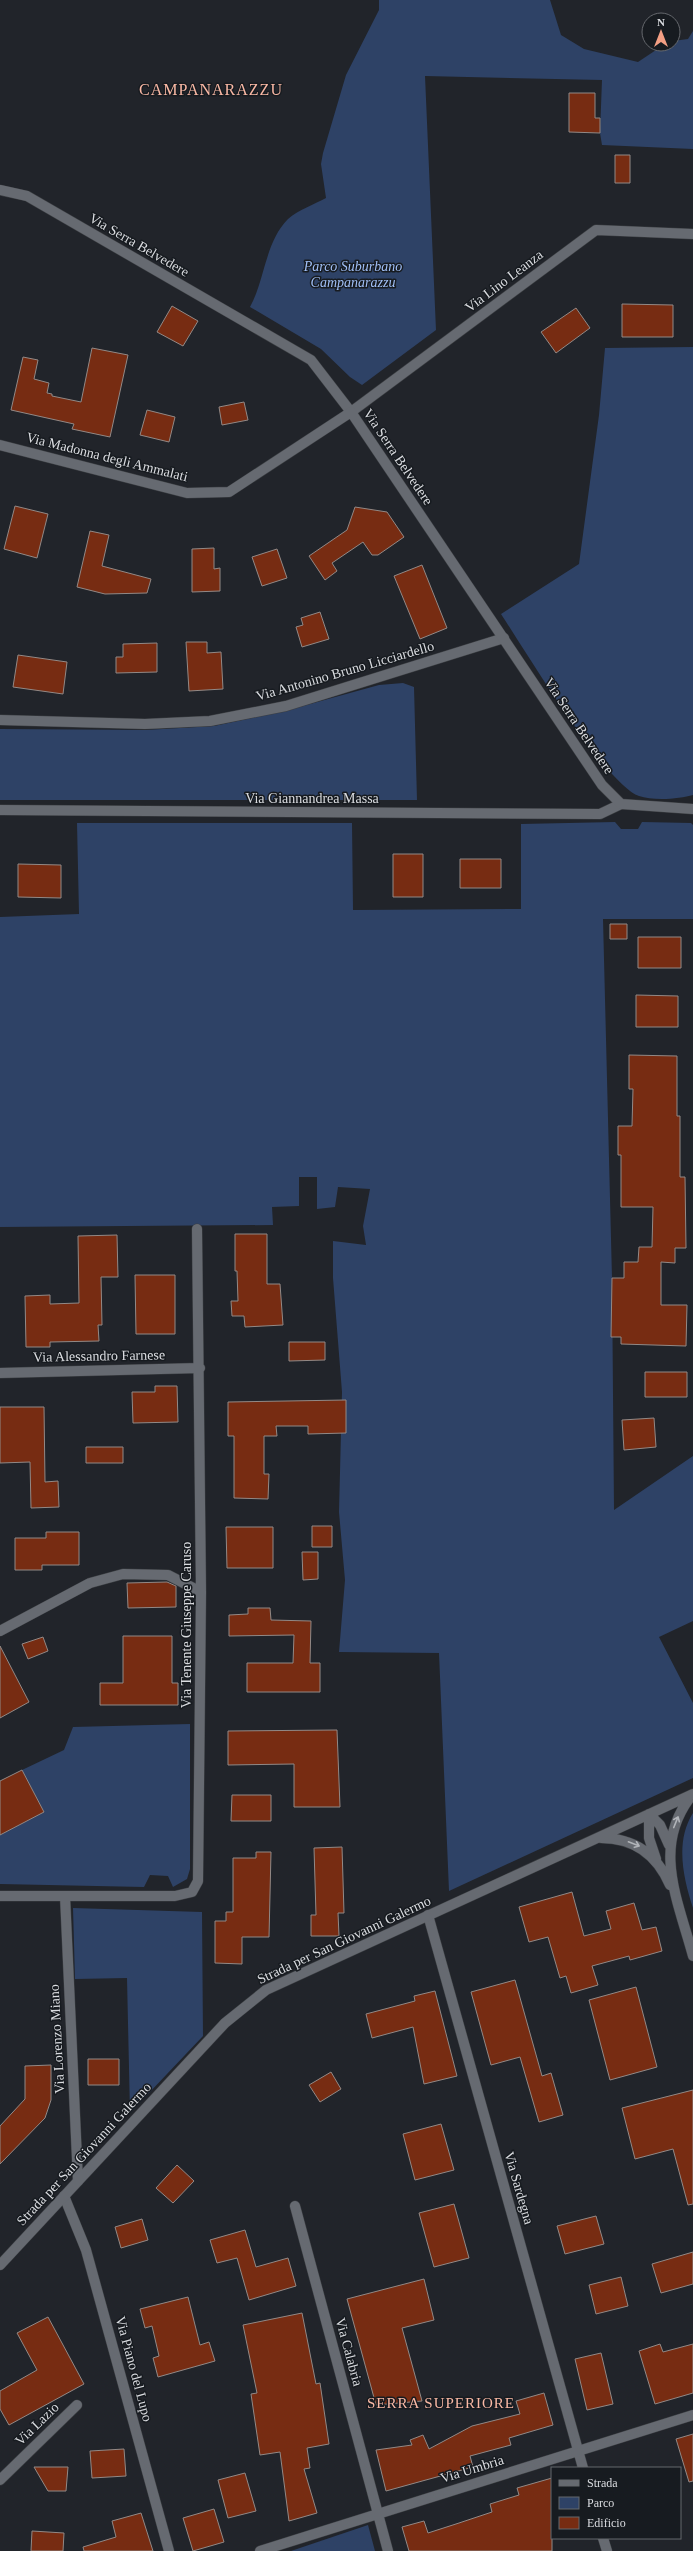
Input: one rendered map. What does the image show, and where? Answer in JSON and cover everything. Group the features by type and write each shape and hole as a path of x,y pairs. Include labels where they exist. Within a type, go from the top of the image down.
{"street":[{"name":"Via Serra Belvedere","path":"0,190 27,196 311,360 351,412 602,785 621,804"},
{"name":"Via Lino Leanza","path":"351,412 596,230 693,234"},
{"name":"Via Madonna degli Ammalati","path":"0,445 187,493 229,492 351,412"},
{"name":"Via Antonino Bruno Licciardello","path":"0,720 145,724 210,721 286,706 504,638"},
{"path":"621,804 693,809"},
{"name":"Via Giannandrea Massa","path":"0,810 600,814 621,804"},
{"name":"Via Tenente Giuseppe Caruso","path":"0,1896 175,1896 192,1892 198,1881 201,1592 200,1368 197,1228"},
{"name":"Via Alessandro Farnese","path":"0,1373 200,1368"},
{"path":"0,1631 90,1583 123,1574 168,1575 201,1592"},
{"path":"677,1901 670,1862 672,1830 680,1810 693,1794"},
{"name":"Strada per San Giovanni Galermo","path":"0,2265 226,2023 247,2003 283,1982 693,1794"},
{"path":"649,1814 660,1825 670,1846"},
{"path":"649,1814 649,1838 656,1860 677,1901 690,1932 693,1956"},
{"path":"596,1838 614,1838 639,1845 656,1860"},
{"name":"Via Lorenzo Miano","path":"65,1896 78,2181"},
{"name":"Via Sardegna","path":"428,1915 583,2467"},
{"name":"Via Piano del Lupo","path":"64,2196 86,2250 169,2551"},
{"name":"Via Calabria","path":"294,2206 388,2551"},
{"name":"Via Lazio","path":"0,2480 77,2405"},
{"name":"Via Umbria","path":"260,2551 693,2415"},
{"path":"603,2539 607,2551"}],"green space":[{"name":"Parco Suburbano Campanarazzu","path":"379,0 550,0 561,35 584,49 638,62 653,52 681,52 681,40 688,39 693,31 693,149 602,145 600,133 602,80 425,76 436,330 362,385 350,377 321,349 250,307 274,239 280,228 292,216 326,198 321,164 323,153 346,75 379,10"},
{"path":"693,347 693,795 681,798 652,799 639,796 625,786 607,768 566,714 501,614 579,564 599,415 605,348"},
{"path":"403,683 414,687 417,800 0,800 0,729 146,730 214,726 288,710 379,685"},
{"path":"615,822 621,829 638,829 642,822 691,823 693,825 693,919 603,919 612,1278 614,1510 693,1456 693,1621 659,1637 693,1703 693,1778 449,1891 439,1653 339,1652 345,1580 339,1512 342,1392 333,1278 333,1241 366,1245 363,1226 370,1189 338,1187 335,1207 317,1209 317,1177 299,1177 299,1206 272,1207 273,1225 0,1227 0,917 79,914 77,823 352,823 353,910 521,909 521,824"},
{"path":"190,1724 190,1869 187,1879 173,1887 168,1876 150,1875 144,1887 0,1884 0,1835 44,1812 22,1770 64,1750 73,1727"},
{"path":"693,1813 693,1908 686,1884 682,1860 682,1847 687,1824"},
{"path":"73,1908 202,1912 203,2036 130,2113 127,1978 75,1979"},
{"path":"368,2525 375,2551 291,2551"}],"building":[{"path":"569,93 595,93 595,118 600,118 600,133 569,132"},
{"path":"615,155 630,155 630,183 615,183"},
{"path":"622,304 673,305 673,337 622,337"},
{"path":"172,306 198,321 183,346 157,332"},
{"path":"576,308 590,328 556,353 541,332"},
{"path":"92,348 128,355 110,437 72,429 74,424 11,410 23,357 38,360 34,379 49,383 47,393 52,394 52,396 81,402"},
{"path":"244,402 248,420 222,425 219,407"},
{"path":"147,410 175,417 169,442 140,435"},
{"path":"15,506 48,514 37,558 4,549"},
{"path":"355,507 387,512 404,537 378,555 372,555 363,542 332,563 337,571 325,580 309,556 347,530"},
{"path":"90,531 109,535 102,566 151,579 147,593 105,594 77,587"},
{"path":"214,548 214,569 220,568 220,591 192,592 192,549"},
{"path":"277,549 287,578 262,586 252,557"},
{"path":"422,565 447,628 420,639 394,576"},
{"path":"320,612 329,639 302,647 296,627 303,625 301,618"},
{"path":"186,642 207,642 207,653 221,652 223,689 189,691"},
{"path":"157,643 157,672 116,673 116,657 123,657 123,644"},
{"path":"18,655 67,662 63,694 13,687"},
{"path":"393,854 423,854 423,897 393,897"},
{"path":"460,859 501,859 501,888 460,888"},
{"path":"18,864 61,865 61,898 18,897"},
{"path":"610,924 627,924 627,939 610,939"},
{"path":"638,937 681,937 681,968 638,968"},
{"path":"636,995 678,996 678,1027 636,1027"},
{"path":"629,1055 677,1056 677,1116 680,1116 680,1177 685,1177 686,1248 675,1248 675,1263 661,1262 661,1305 687,1305 686,1346 621,1344 621,1337 611,1337 612,1278 624,1278 624,1262 638,1262 639,1247 652,1247 653,1207 621,1207 621,1155 618,1155 618,1126 632,1126 633,1089 629,1089"},
{"path":"235,1234 267,1234 267,1284 280,1284 283,1325 245,1327 244,1316 232,1316 231,1301 238,1301 237,1271 235,1271"},
{"path":"117,1235 118,1277 101,1277 102,1325 98,1325 99,1341 50,1342 50,1347 26,1347 25,1296 50,1295 50,1304 79,1303 78,1236"},
{"path":"135,1275 175,1275 175,1334 136,1334"},
{"path":"289,1342 325,1342 325,1360 289,1361"},
{"path":"645,1372 687,1372 687,1397 645,1397"},
{"path":"155,1386 177,1386 178,1422 133,1423 132,1392 155,1392"},
{"path":"346,1400 346,1433 308,1434 308,1426 276,1426 277,1436 264,1436 264,1474 269,1474 268,1499 234,1498 234,1436 228,1436 228,1402"},
{"path":"0,1407 44,1407 45,1482 58,1481 59,1507 31,1508 30,1462 0,1463"},
{"path":"654,1418 656,1447 624,1450 622,1420"},
{"path":"86,1447 123,1447 123,1463 86,1463"},
{"path":"312,1526 332,1526 332,1547 312,1547"},
{"path":"226,1527 273,1527 273,1568 227,1568"},
{"path":"46,1532 79,1532 79,1565 42,1565 42,1570 15,1570 15,1538 46,1538"},
{"path":"302,1552 318,1552 318,1579 303,1580"},
{"path":"167,1582 176,1586 176,1607 128,1608 127,1583"},
{"path":"248,1608 270,1608 271,1620 311,1621 310,1663 320,1663 320,1692 247,1692 247,1663 293,1663 294,1635 229,1636 229,1615 248,1614"},
{"path":"123,1636 172,1636 172,1683 178,1683 178,1705 100,1705 100,1683 123,1683"},
{"path":"43,1637 48,1651 28,1659 22,1644"},
{"path":"0,1646 29,1702 0,1718"},
{"path":"337,1730 340,1807 294,1807 294,1764 228,1765 228,1731"},
{"path":"22,1770 44,1812 0,1835 0,1781"},
{"path":"232,1795 271,1795 271,1821 231,1821"},
{"path":"342,1847 344,1913 338,1913 339,1936 311,1936 311,1915 316,1915 314,1848"},
{"path":"256,1852 271,1852 269,1937 242,1937 242,1964 215,1963 215,1921 226,1921 226,1912 233,1912 233,1858 256,1858"},
{"path":"572,1892 584,1936 611,1929 606,1911 634,1903 642,1930 656,1927 662,1951 630,1960 629,1956 592,1966 598,1985 571,1993 566,1976 560,1978 548,1937 529,1942 519,1907"},
{"path":"515,1980 542,2076 551,2073 563,2115 539,2122 520,2057 491,2065 471,1992"},
{"path":"636,1987 657,2067 610,2080 589,2000"},
{"path":"435,1991 457,2076 424,2084 413,2027 372,2038 366,2014 415,2001 414,1996"},
{"path":"88,2059 119,2059 119,2085 88,2085"},
{"path":"51,2065 51,2100 45,2118 0,2164 0,2126 25,2099 25,2066"},
{"path":"331,2072 341,2089 320,2102 309,2085"},
{"path":"693,2090 693,2204 688,2205 673,2149 635,2159 622,2108"},
{"path":"441,2124 454,2170 415,2180 403,2134"},
{"path":"177,2165 194,2181 173,2203 156,2188"},
{"path":"454,2204 469,2258 434,2267 419,2213"},
{"path":"596,2216 604,2244 565,2254 557,2226"},
{"path":"142,2219 148,2240 121,2248 115,2227"},
{"path":"245,2230 256,2267 288,2258 296,2286 249,2300 237,2258 217,2263 210,2240"},
{"path":"693,2252 693,2284 661,2293 652,2264"},
{"path":"621,2277 628,2306 596,2314 589,2285"},
{"path":"424,2279 434,2320 402,2328 422,2401 376,2405 347,2299"},
{"path":"188,2297 200,2345 209,2342 215,2361 158,2377 153,2358 159,2356 152,2326 145,2328 140,2309"},
{"path":"302,2313 316,2384 320,2383 329,2444 307,2448 310,2468 304,2469 317,2513 289,2521 280,2452 260,2455 251,2394 257,2393 243,2325"},
{"path":"48,2317 84,2384 9,2425 0,2409 0,2391 37,2370 17,2333"},
{"path":"660,2344 663,2352 693,2344 693,2393 655,2404 639,2351"},
{"path":"601,2353 613,2404 587,2410 575,2359"},
{"path":"544,2393 553,2425 509,2438 511,2445 470,2456 473,2467 386,2491 376,2450 412,2445 410,2440 423,2435 429,2449 472,2426 520,2414 516,2401"},
{"path":"693,2434 693,2481 689,2482 676,2439"},
{"path":"124,2449 126,2476 92,2478 90,2451"},
{"path":"34,2467 68,2467 66,2491 48,2491"},
{"path":"245,2473 256,2511 228,2518 218,2480"},
{"path":"551,2478 552,2551 409,2551 402,2527 424,2521 428,2533 492,2512 490,2504 519,2495 517,2488"},
{"path":"214,2509 224,2542 193,2551 183,2518"},
{"path":"141,2513 153,2551 84,2551 83,2547 116,2537 112,2521"},
{"path":"32,2531 64,2533 63,2551 31,2551"}],"district":[{"name":"CAMPANARAZZU","path":"211,89"},
{"name":"SERRA SUPERIORE","path":"441,2403"}]}
